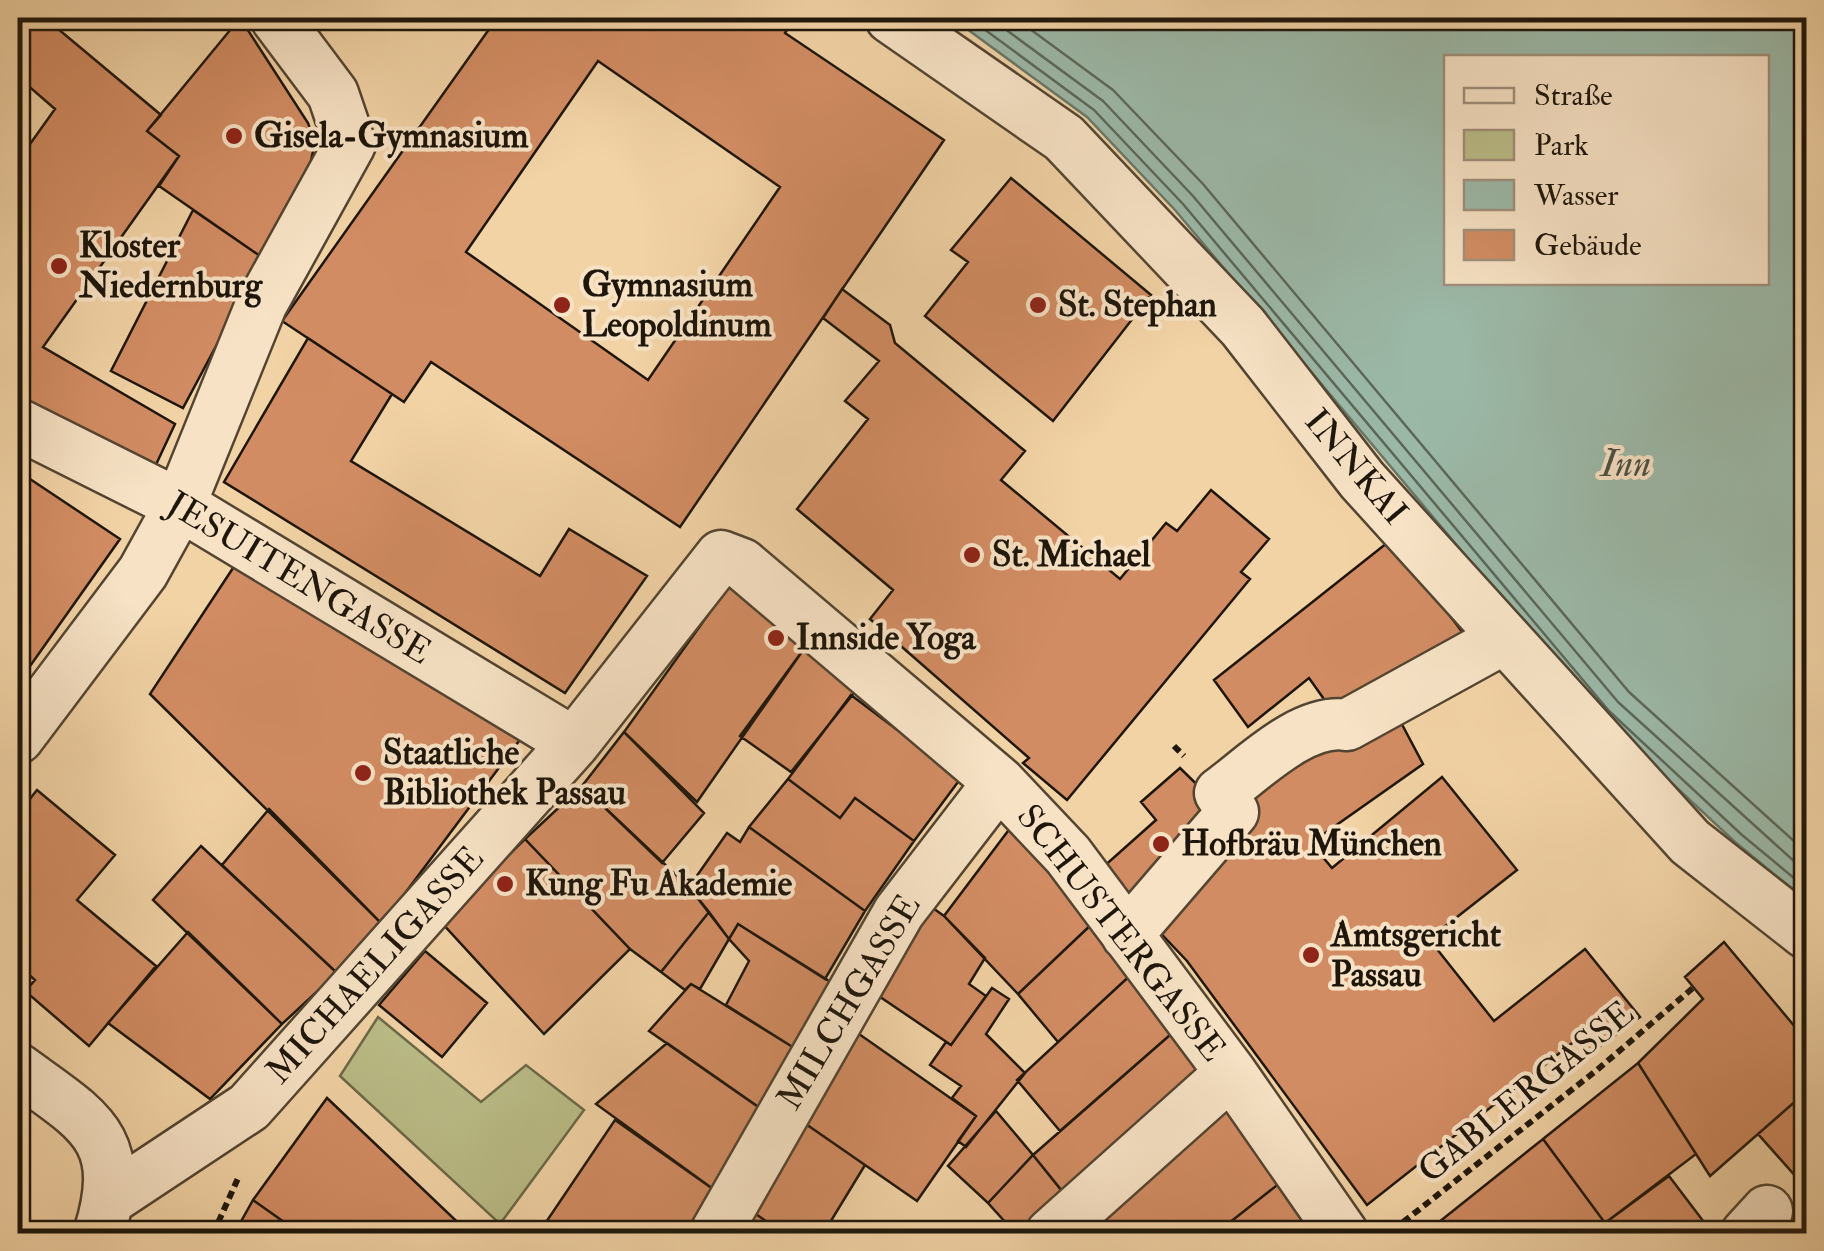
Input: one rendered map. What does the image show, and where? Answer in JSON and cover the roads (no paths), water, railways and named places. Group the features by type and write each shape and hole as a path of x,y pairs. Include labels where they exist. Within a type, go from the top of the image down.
{"street":[{"path":"18,738 143,572 180,504 261,305 350,144 333,94 276,18"},
{"name":"INNKAI","path":"892,18 1064,138 1243,326 1362,480 1690,842 1806,934"},
{"name":"JESUITENGASSE","path":"18,424 180,504 574,742"},
{"name":"MICHAELIGASSE","path":"105,1216 249,1107 574,742 721,556"},
{"name":"SCHUSTERGASSE","path":"721,556 742,564 999,782 1068,855 1230,1072 1344,1234"},
{"path":"1127,935 1233,812 1220,793 1288,744 1330,723 1347,726 1505,638"},
{"name":"MILCHGASSE","path":"714,1234 899,912 999,782"},
{"path":"18,1069 100,1134 111,1162 105,1216"},
{"path":"1051,1234 1230,1072"}],"water":[{"name":"Inn","path":"952,18 1806,18 1806,900 1735,842 1602,718 1175,210 1087,117"}],"place":[{"name":"Gisela-Gymnasium","path":"234,136"},
{"name":"Kloster Niedernburg","path":"59,266"},
{"name":"Gymnasium Leopoldinum","path":"562,305"},
{"name":"St. Stephan","path":"1038,305"},
{"name":"St. Michael","path":"972,555"},
{"name":"Innside Yoga","path":"776,638"},
{"name":"Staatliche Bibliothek Passau","path":"363,773"},
{"name":"Hofbräu München","path":"1161,844"},
{"name":"Kung Fu Akademie","path":"505,884"},
{"name":"Amtsgericht Passau","path":"1311,955"}]}
